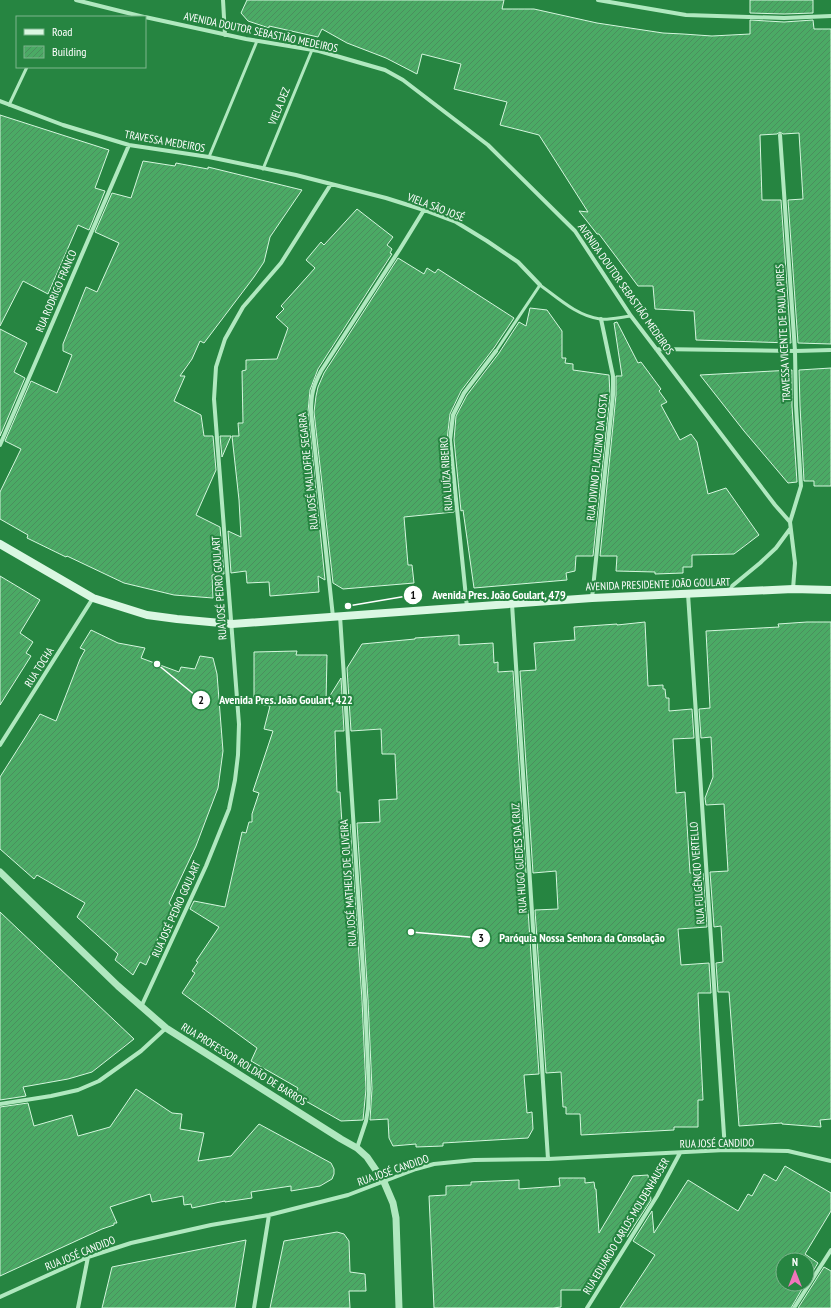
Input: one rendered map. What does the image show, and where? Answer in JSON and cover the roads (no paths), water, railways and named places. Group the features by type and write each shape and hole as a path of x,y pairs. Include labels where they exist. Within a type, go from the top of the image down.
{"main road":[{"name":"AVENIDA PRESIDENTE JOÃO GOULART","path":"0,544 92,598 147,615 232,624 592,598 793,589 831,590"}],"street":[{"name":"AVENIDA DOUTOR SEBASTIÃO MEDEIROS","path":"76,0 141,16"},
{"path":"223,0 225,35"},
{"path":"598,0 686,15 784,18 831,16"},
{"name":"AVENIDA DOUTOR SEBASTIÃO MEDEIROS","path":"146,17 225,35 312,50 385,70 403,80 488,146 575,231 631,316 775,505 790,522"},
{"name":"TRAVESSA MEDEIROS","path":"0,101 63,125 129,145 209,158 263,170 296,175 331,184"},
{"name":"TRAVESSA VICENTE DE PAULA PIRES","path":"780,135 795,351 796,406 801,486 790,522 795,563 793,589"},
{"name":"RUA RODRIGO FRANCO","path":"0,445 129,145"},
{"name":"VIELA SÃO JOSÉ","path":"331,184 386,198 456,222 518,262 540,285"},
{"name":"RUA JOSÉ PEDRO GOULART","path":"141,1007 206,866 228,809 234,788 238,755 238,724 232,624 214,398 216,367 225,339 243,307 281,263 331,184"},
{"name":"RUA JOSÉ MALLOFRE SEGARRA","path":"336,617 311,412 311,394 321,371 424,210"},
{"name":"RUA DIVINO FLAUZINO DA COSTA","path":"592,598 613,395 613,376 601,319"},
{"path":"656,349 795,351 831,350"},
{"name":"RUA LUÍZA RIBEIRO","path":"467,607 450,440 453,415 464,393 496,351"},
{"path":"724,592 776,548 790,529"},
{"name":"RUA FULGÊNCIO VERTELLO","path":"688,594 725,1150"},
{"name":"RUA TOCHA","path":"0,745 92,598"},
{"name":"RUA HUGO GUEDES DA CRUZ","path":"512,604 548,1159"},
{"name":"RUA JOSÉ MATHEUS DE OLIVEIRA","path":"336,617 364,1000 369,1089 366,1121 357,1148"},
{"name":"RUA PROFESSOR ROLDÃO DE BARROS","path":"0,872 118,986 166,1028 357,1148 367,1157 384,1182 393,1203 396,1218 399,1308"},
{"path":"0,1104 78,1090 99,1081 141,1051 166,1028"},
{"name":"RUA JOSÉ CANDIDO","path":"0,1297 88,1257 131,1242 211,1224 269,1215 348,1195 416,1169 434,1164 474,1160 548,1159 725,1150 788,1151 831,1161"},
{"name":"RUA EDUARDO CARLOS MOLDENHAUSER","path":"587,1308 657,1196 680,1153"},
{"path":"254,1308 269,1215"},
{"path":"794,1308 831,1250"},
{"path":"78,1308 88,1257"}],"lane":[{"path":"209,158 257,41"},
{"name":"VIELA DEZ","path":"263,170 312,50"},
{"path":"9,105 27,68"},
{"path":"496,351 540,285 586,316 601,319 631,316"}],"place":[{"name":"Avenida Pres. João Goulart, 479","path":"348,606"},
{"name":"Avenida Pres. João Goulart, 422","path":"157,664"},
{"name":"Paróquia Nossa Senhora da Consolação","path":"411,932"}]}
